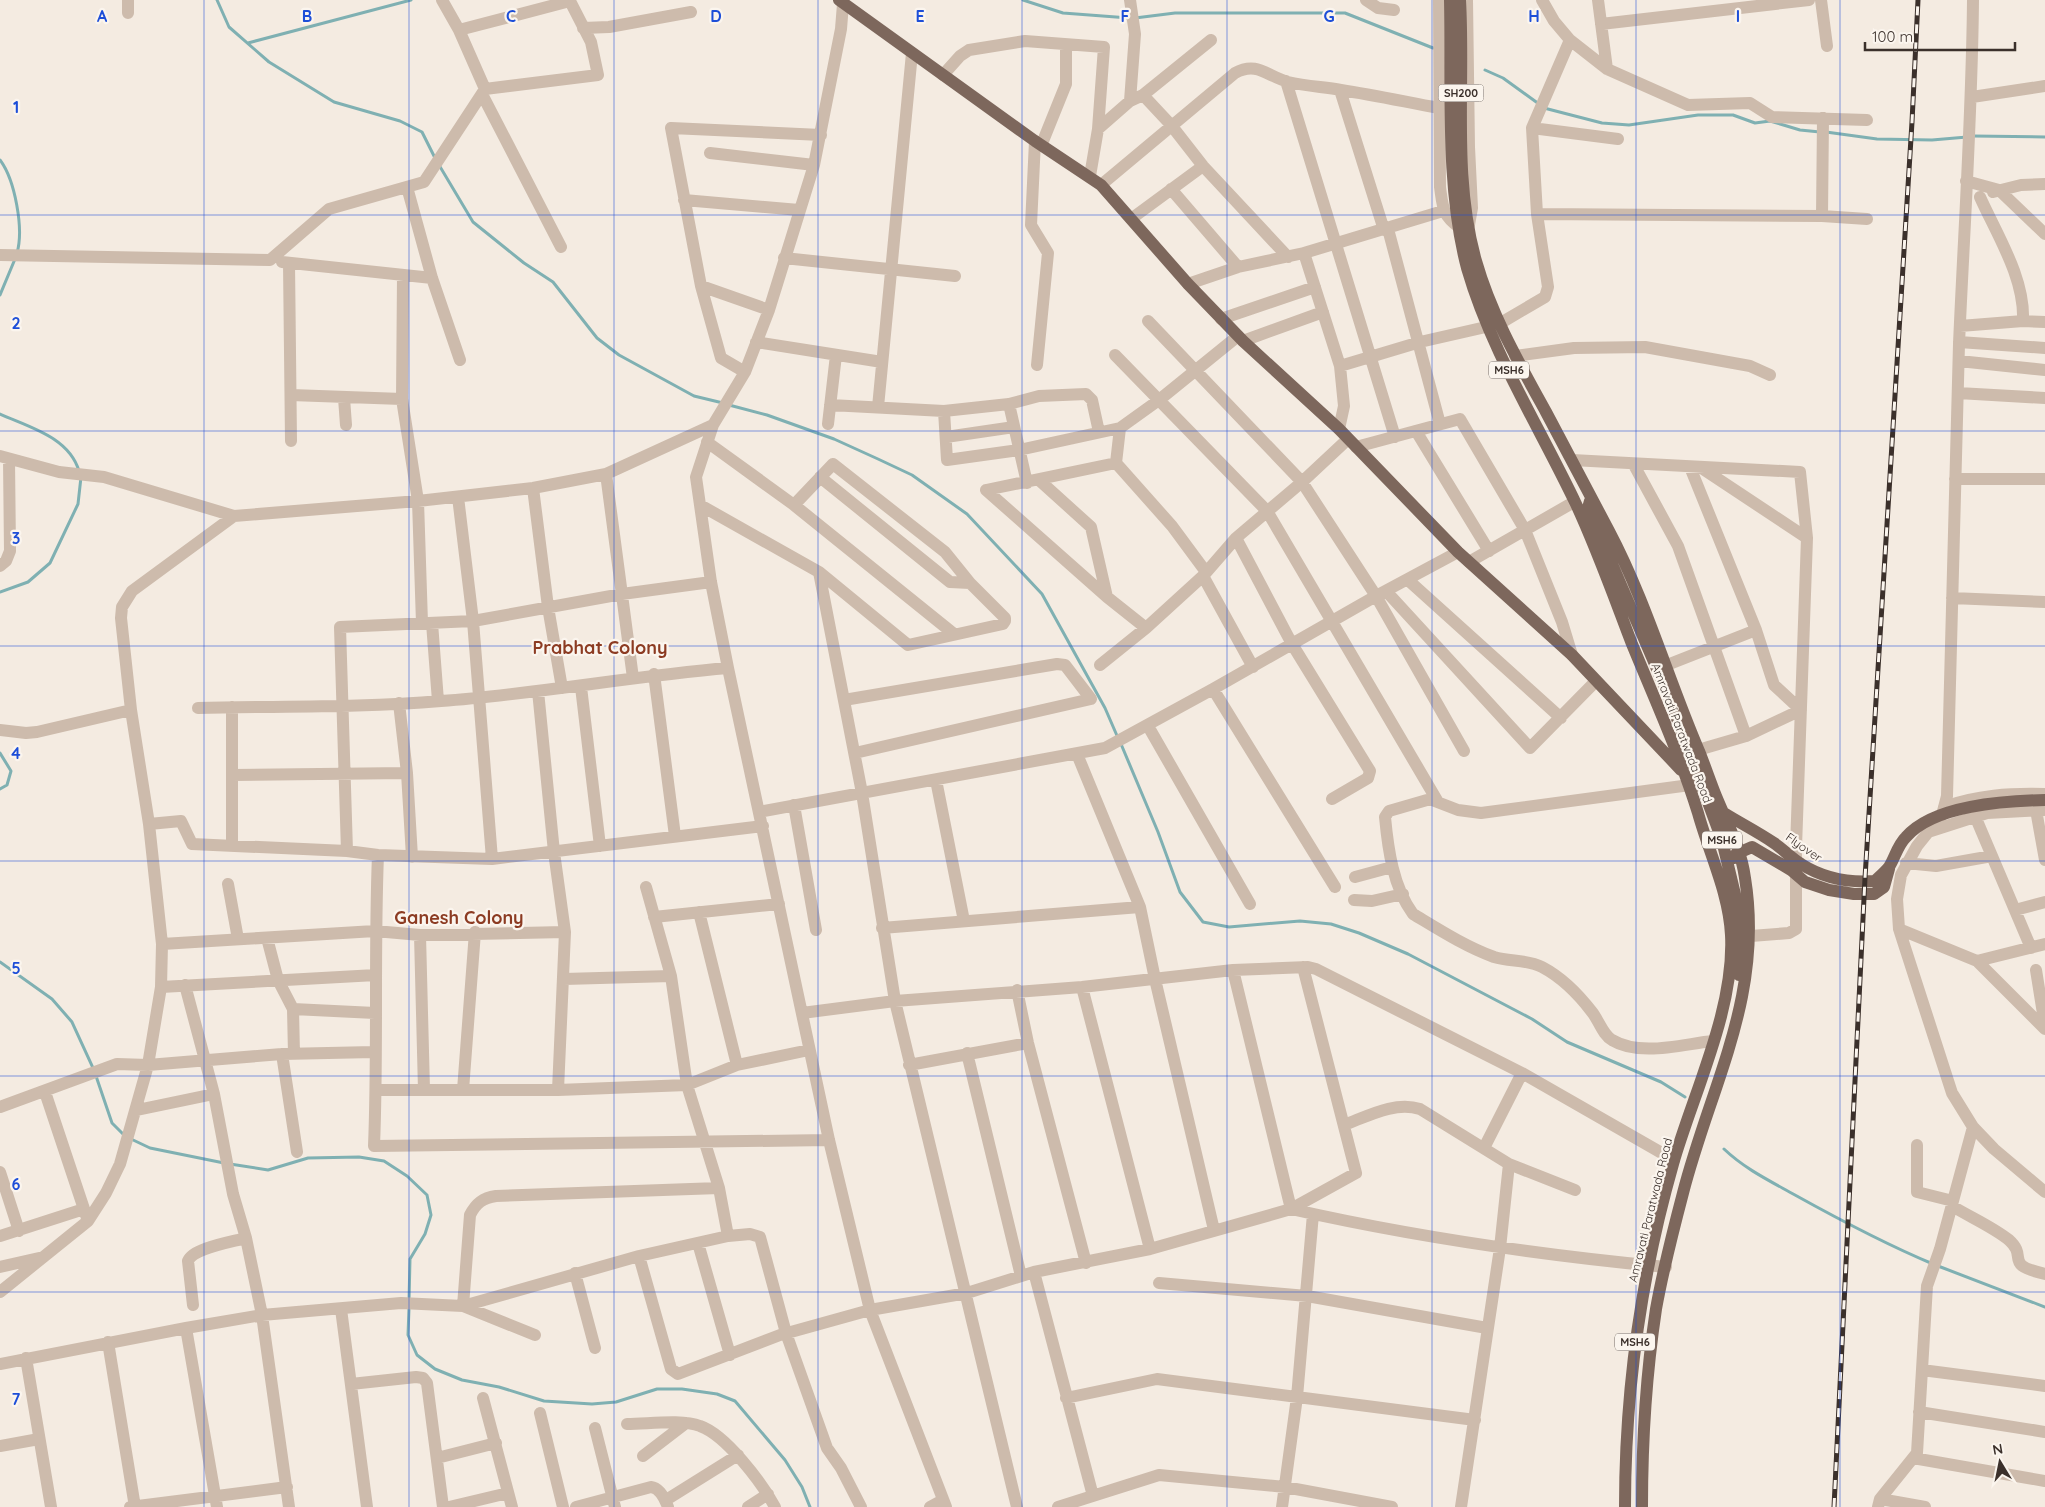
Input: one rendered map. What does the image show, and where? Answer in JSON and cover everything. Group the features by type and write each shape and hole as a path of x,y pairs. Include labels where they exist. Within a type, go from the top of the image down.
{"main road":[{"name":"MSH6","path":"1450,0 1458,186 1464,228"},
{"name":"SH200","path":"1458,186 1460,0"},
{"path":"841,2 1038,144 1090,176 1100,185 1221,319 1338,429 1458,552 1572,655 1688,780"},
{"name":"Amravati Paratwada Road","path":"1464,228 1476,262 1493,325 1598,533 1669,697 1706,803 1722,840 1738,906 1741,941 1737,984 1717,1068 1680,1164 1669,1180 1640,1308 1631,1376 1625,1445 1625,1507"},
{"name":"Amravati Paratwada Road","path":"1493,325 1515,356 1572,460 1582,504 1688,780 1720,883 1731,935 1730,962 1723,1006 1680,1164"},
{"name":"MSH6","path":"1582,504 1611,534 1667,665 1698,750 1743,863 1751,936 1750,955 1740,1010 1720,1083 1684,1189 1657,1307 1642,1445 1642,1507"},
{"name":"Flyover","path":"1728,866 1736,854 1752,847 1806,882 1829,890 1854,894 1874,894 1884,887 1894,853 1905,837 1921,823 1996,803 2045,800"},
{"name":"Flyover","path":"1706,803 1774,842 1800,864 1816,872 1840,880 1875,881 1889,867"},
{"name":"MSH6","path":"1680,1164 1684,1189"}],"street":[{"path":"1130,0 1135,34 1130,101"},
{"path":"1366,0 1378,8 1394,10"},
{"path":"1439,0 1440,187 1443,212 1448,220 1464,228 1472,208 1469,147 1469,35 1467,0"},
{"path":"1542,0 1554,21 1570,40 1608,68 1688,105 1750,103 1772,117 1867,120"},
{"path":"1598,0 1608,68"},
{"path":"1601,24 1707,5 1809,0"},
{"path":"1821,0 1827,46"},
{"path":"1973,0 1972,97 1967,158 1959,342 1947,796 1944,807 1906,863 1901,875 1898,894 1898,929 1947,1081 1973,1127 1994,1149 2045,1192"},
{"path":"270,260 329,209 424,182 484,92 598,75 591,42 570,1 459,30"},
{"path":"443,2 459,30 484,92 561,247"},
{"path":"841,2 841,29 814,166 769,310 745,372 715,422 696,477 711,582 728,668 829,1140 870,1310 945,1504 930,1507"},
{"path":"583,28 609,27 691,12"},
{"path":"1098,128 1130,101 1143,95 1211,40"},
{"path":"1340,366 1420,342 1493,325 1546,297 1548,287 1536,214 1532,127 1546,99 1570,40"},
{"path":"944,76 960,56 970,50 1026,42 1104,47 1098,128 1090,176"},
{"path":"1037,365 1048,253 1031,225 1038,144 1060,105 1066,84 1066,44"},
{"path":"878,407 912,53"},
{"path":"1100,185 1171,124 1235,73 1245,68 1254,68 1286,81 1439,108"},
{"path":"1286,81 1369,358 1395,437"},
{"path":"1972,97 2045,86"},
{"path":"1340,90 1420,342 1440,424"},
{"path":"1143,95 1171,124 1204,166 1288,257"},
{"path":"1822,216 1823,120"},
{"path":"1532,127 1618,139"},
{"path":"745,372 721,358 701,286 671,128 821,135"},
{"path":"710,153 814,166"},
{"path":"1131,219 1204,166"},
{"path":"1966,181 1999,190 2045,234"},
{"path":"1965,201 2021,185 2045,184"},
{"path":"407,187 432,278 460,360"},
{"path":"1171,189 1238,267"},
{"path":"1980,196 2018,284 2023,303 2023,321"},
{"path":"684,200 799,210"},
{"path":"1188,284 1238,267 1304,254 1443,212"},
{"path":"1536,214 1822,216 1867,219"},
{"path":"1304,254 1340,366 1344,406 1338,429"},
{"path":"0,255 270,260 432,278"},
{"path":"784,258 955,276"},
{"path":"289,263 291,441"},
{"path":"403,276 402,399 418,501 422,623 432,623"},
{"path":"701,286 769,310"},
{"path":"1221,319 1315,287"},
{"path":"944,411 947,460 1019,450 1120,428 1159,400 1195,370 1241,339 1323,312"},
{"path":"1148,321 1302,482 1381,594 1464,751"},
{"path":"1960,326 2023,321 2045,322"},
{"path":"756,342 882,362"},
{"path":"1959,342 2045,348"},
{"path":"1515,356 1574,348 1645,347 1750,366 1770,375"},
{"path":"828,424 836,355"},
{"path":"1116,355 1267,511 1333,620 1408,755 1438,802"},
{"path":"1959,361 2045,370"},
{"path":"1958,393 2045,398"},
{"path":"830,404 944,411 1009,404 1039,396 1086,394 1092,400 1099,432"},
{"path":"291,395 402,399"},
{"path":"344,398 346,425"},
{"path":"1009,404 1019,450 1033,482 1091,528 1107,597"},
{"path":"1100,665 1146,628 1204,574 1236,538 1302,482 1352,443 1395,437 1460,419 1525,530 1562,622 1572,655"},
{"path":"0,566 6,561 10,551 5,458 59,472 104,477 234,516 458,497 533,488 606,474 715,422"},
{"path":"946,437 1014,428"},
{"path":"1120,428 1116,463 1172,526 1204,574 1253,667"},
{"path":"1416,431 1489,551"},
{"path":"707,442 794,505 954,634"},
{"path":"1572,460 1634,465 1800,472 1807,538 1796,929 1790,933 1751,936"},
{"path":"1116,463 1033,482 986,490 1107,597 1146,628"},
{"path":"700,505 819,572 908,645 1003,624 1005,621 1005,618 970,583 944,552 833,464 794,505"},
{"path":"1634,465 1678,546 1746,736"},
{"path":"1695,467 1807,538"},
{"path":"1695,467 1756,630 1774,685 1801,710"},
{"path":"606,474 633,678"},
{"path":"820,477 950,582 970,583"},
{"path":"1955,479 2045,479"},
{"path":"533,488 548,607 562,688"},
{"path":"458,497 473,621 492,859"},
{"path":"1469,562 1525,530 1582,504"},
{"path":"0,1292 43,1258 106,1193 120,1164 148,1065 161,987 162,944 149,824 131,710 121,618 125,599 132,591 234,516"},
{"path":"1236,538 1292,644 1370,771 1368,778 1332,799"},
{"path":"760,812 1105,748 1148,726 1333,620 1458,552"},
{"path":"819,572 855,753 895,1001 909,1065 967,1293 1017,1507"},
{"path":"1408,580 1561,718"},
{"path":"347,851 340,627 473,621 622,594 711,582"},
{"path":"1381,594 1529,748 1532,748 1596,680"},
{"path":"1952,598 2045,602"},
{"path":"432,623 438,702"},
{"path":"1667,665 1756,630"},
{"path":"844,700 1057,664 1065,665 1090,699 855,753"},
{"path":"198,708 438,702 581,686 654,674 728,668"},
{"path":"654,674 675,836"},
{"path":"581,686 600,846"},
{"path":"1213,689 1335,887"},
{"path":"538,691 564,932 564,979 558,1090"},
{"path":"399,703 407,773 412,856"},
{"path":"232,707 232,845"},
{"path":"0,730 26,733 37,732 131,710"},
{"path":"1698,750 1746,736 1801,710"},
{"path":"1148,726 1250,904"},
{"path":"1077,754 1140,907 1214,1230"},
{"path":"232,775 407,773"},
{"path":"936,780 964,921"},
{"path":"1688,780 1481,813 1458,810 1427,800 1386,813 1388,850 1392,867 1413,914 1488,955 1507,960 1531,962 1550,972 1575,992 1592,1011 1611,1040 1635,1047 1652,1048 1713,1041"},
{"path":"1944,807 1964,800 1993,795 2045,794"},
{"path":"794,805 816,930"},
{"path":"1928,832 1975,816 2040,810 2045,860"},
{"path":"1975,816 2031,948"},
{"path":"149,824 181,821 192,844 347,851 378,855 492,859 763,826"},
{"path":"378,855 374,931 376,975 374,1146 829,1140"},
{"path":"1906,863 1936,866 1992,856"},
{"path":"1354,877 1392,867"},
{"path":"228,884 238,939"},
{"path":"646,888 671,976 687,1085 720,1188 728,1236"},
{"path":"1354,900 1372,900 1403,894"},
{"path":"2015,910 2045,902"},
{"path":"654,917 779,904"},
{"path":"882,928 1140,907"},
{"path":"699,912 737,1065"},
{"path":"1898,929 1977,961 2045,1028"},
{"path":"162,944 374,931 420,935 475,932 564,932"},
{"path":"463,1090 475,932"},
{"path":"420,935 424,1090"},
{"path":"267,938 278,980 293,1009 288,1054 297,1152"},
{"path":"1977,961 2045,944"},
{"path":"802,1013 895,1001 1017,990 1082,987 1233,970 1302,967 1316,969 1522,1073 1680,1164"},
{"path":"639,1256 670,1369 673,1372 685,1373 786,1333 870,1310 967,1293 1034,1272 1150,1249 1291,1209 1356,1173 1302,967"},
{"path":"1233,970 1291,1209"},
{"path":"2036,970 2042,998 2045,1028"},
{"path":"161,987 376,975"},
{"path":"564,979 671,976"},
{"path":"185,985 214,1094 234,1194 246,1238 262,1315 289,1507"},
{"path":"1082,987 1150,1249"},
{"path":"1017,990 1028,1043 1086,1262"},
{"path":"293,1009 375,1013"},
{"path":"909,1065 1028,1043"},
{"path":"376,1090 558,1090 687,1085 737,1065 809,1050"},
{"path":"0,1107 117,1064 148,1065 204,1059 288,1054 374,1052"},
{"path":"967,1053 1021,1276"},
{"path":"1484,1148 1522,1073"},
{"path":"45,1092 86,1215"},
{"path":"135,1116 214,1094"},
{"path":"1344,1125 1399,1106 1409,1105 1420,1109 1509,1164 1575,1190"},
{"path":"1879,1503 1917,1453 1927,1286 1940,1249 1973,1127"},
{"path":"1917,1145 1917,1192 1953,1204 2010,1240 2021,1267 2045,1274"},
{"path":"1461,1507 1500,1248 1509,1164"},
{"path":"0,1172 19,1231"},
{"path":"463,1306 470,1215 474,1207 484,1198 720,1188"},
{"path":"1291,1209 1364,1226 1500,1248 1666,1267"},
{"path":"1282,1507 1297,1397 1313,1214"},
{"path":"0,1236 86,1215"},
{"path":"463,1306 639,1256 728,1236 750,1234 760,1238 786,1333 827,1448 841,1468 861,1507"},
{"path":"193,1305 188,1261 190,1256 198,1251 246,1238"},
{"path":"698,1243 730,1355"},
{"path":"0,1267 43,1258"},
{"path":"1034,1272 1093,1496"},
{"path":"575,1273 595,1348"},
{"path":"1159,1283 1307,1296 1487,1328"},
{"path":"0,1364 108,1342 262,1315 401,1302 463,1306 535,1335"},
{"path":"341,1309 367,1507"},
{"path":"186,1328 217,1501"},
{"path":"108,1342 133,1507 217,1501 287,1487"},
{"path":"26,1358 51,1507"},
{"path":"1922,1370 2045,1386"},
{"path":"351,1384 416,1377 424,1378 427,1382 443,1507"},
{"path":"1066,1398 1157,1379 1475,1420"},
{"path":"483,1398 512,1507"},
{"path":"1919,1412 2045,1432"},
{"path":"540,1413 563,1507"},
{"path":"643,1456 686,1423"},
{"path":"627,1424 686,1423 707,1429 738,1456 768,1494 775,1507"},
{"path":"595,1428 614,1502"},
{"path":"0,1446 39,1439"},
{"path":"437,1458 496,1443"},
{"path":"576,1507 614,1502 651,1487 656,1488 667,1503 738,1456"},
{"path":"1913,1458 2045,1481"},
{"path":"1058,1507 1159,1475 1286,1487 1378,1506 1392,1507"},
{"path":"449,1507 508,1493"},
{"path":"748,1507 768,1494"},
{"path":"1879,1503 1925,1507"}],"waterway":[{"path":"217,0 229,27 269,62 334,102 400,121 422,132 435,158"},
{"path":"248,43 411,0"},
{"path":"1023,0 1063,13 1129,18"},
{"path":"1135,18 1175,13 1345,13 1433,48"},
{"path":"1485,70 1503,78 1539,104"},
{"path":"1544,108 1602,123 1629,125 1698,115 1733,115 1755,123 1770,121 1800,130 1820,132"},
{"path":"1826,132 1877,139 1932,140 1967,137"},
{"path":"1973,136 2045,137"},
{"path":"0,160 10,180 17,205 19,218 17,253"},
{"path":"439,165 473,222 524,263 553,282 597,338 619,355 694,396 723,403"},
{"path":"0,295 15,259"},
{"path":"729,405 767,415 834,439 878,459 912,475 967,514 1042,594 1105,708 1118,738"},
{"path":"0,414 57,441 74,459 79,471"},
{"path":"0,592 28,582 50,563 78,504 81,477"},
{"path":"1121,744 1158,832 1180,892 1203,922 1229,927 1300,921 1331,924 1359,933 1408,954 1532,1019 1567,1042 1661,1082 1685,1097"},
{"path":"0,753 11,771 7,785 0,789"},
{"path":"0,962 52,999 72,1022 94,1070"},
{"path":"96,1076 112,1123 125,1136"},
{"path":"131,1139 150,1148 224,1163"},
{"path":"1724,1149 1749,1169 1767,1180 1846,1223 1933,1264"},
{"path":"230,1164 268,1170 308,1158 359,1157 384,1161 407,1176 427,1195 431,1215 425,1234 410,1259 409,1301"},
{"path":"1938,1266 2045,1307"},
{"path":"409,1308 408,1335 417,1355 435,1369 462,1380 499,1387 544,1401 592,1404 616,1402 657,1389 682,1389 717,1394 735,1401 785,1460 802,1487 810,1507"}],"railway":[{"path":"1834,1507 1865,878 1918,0"}],"district":[{"name":"Prabhat Colony","path":"600,647"},
{"name":"Ganesh Colony","path":"459,917"}]}
